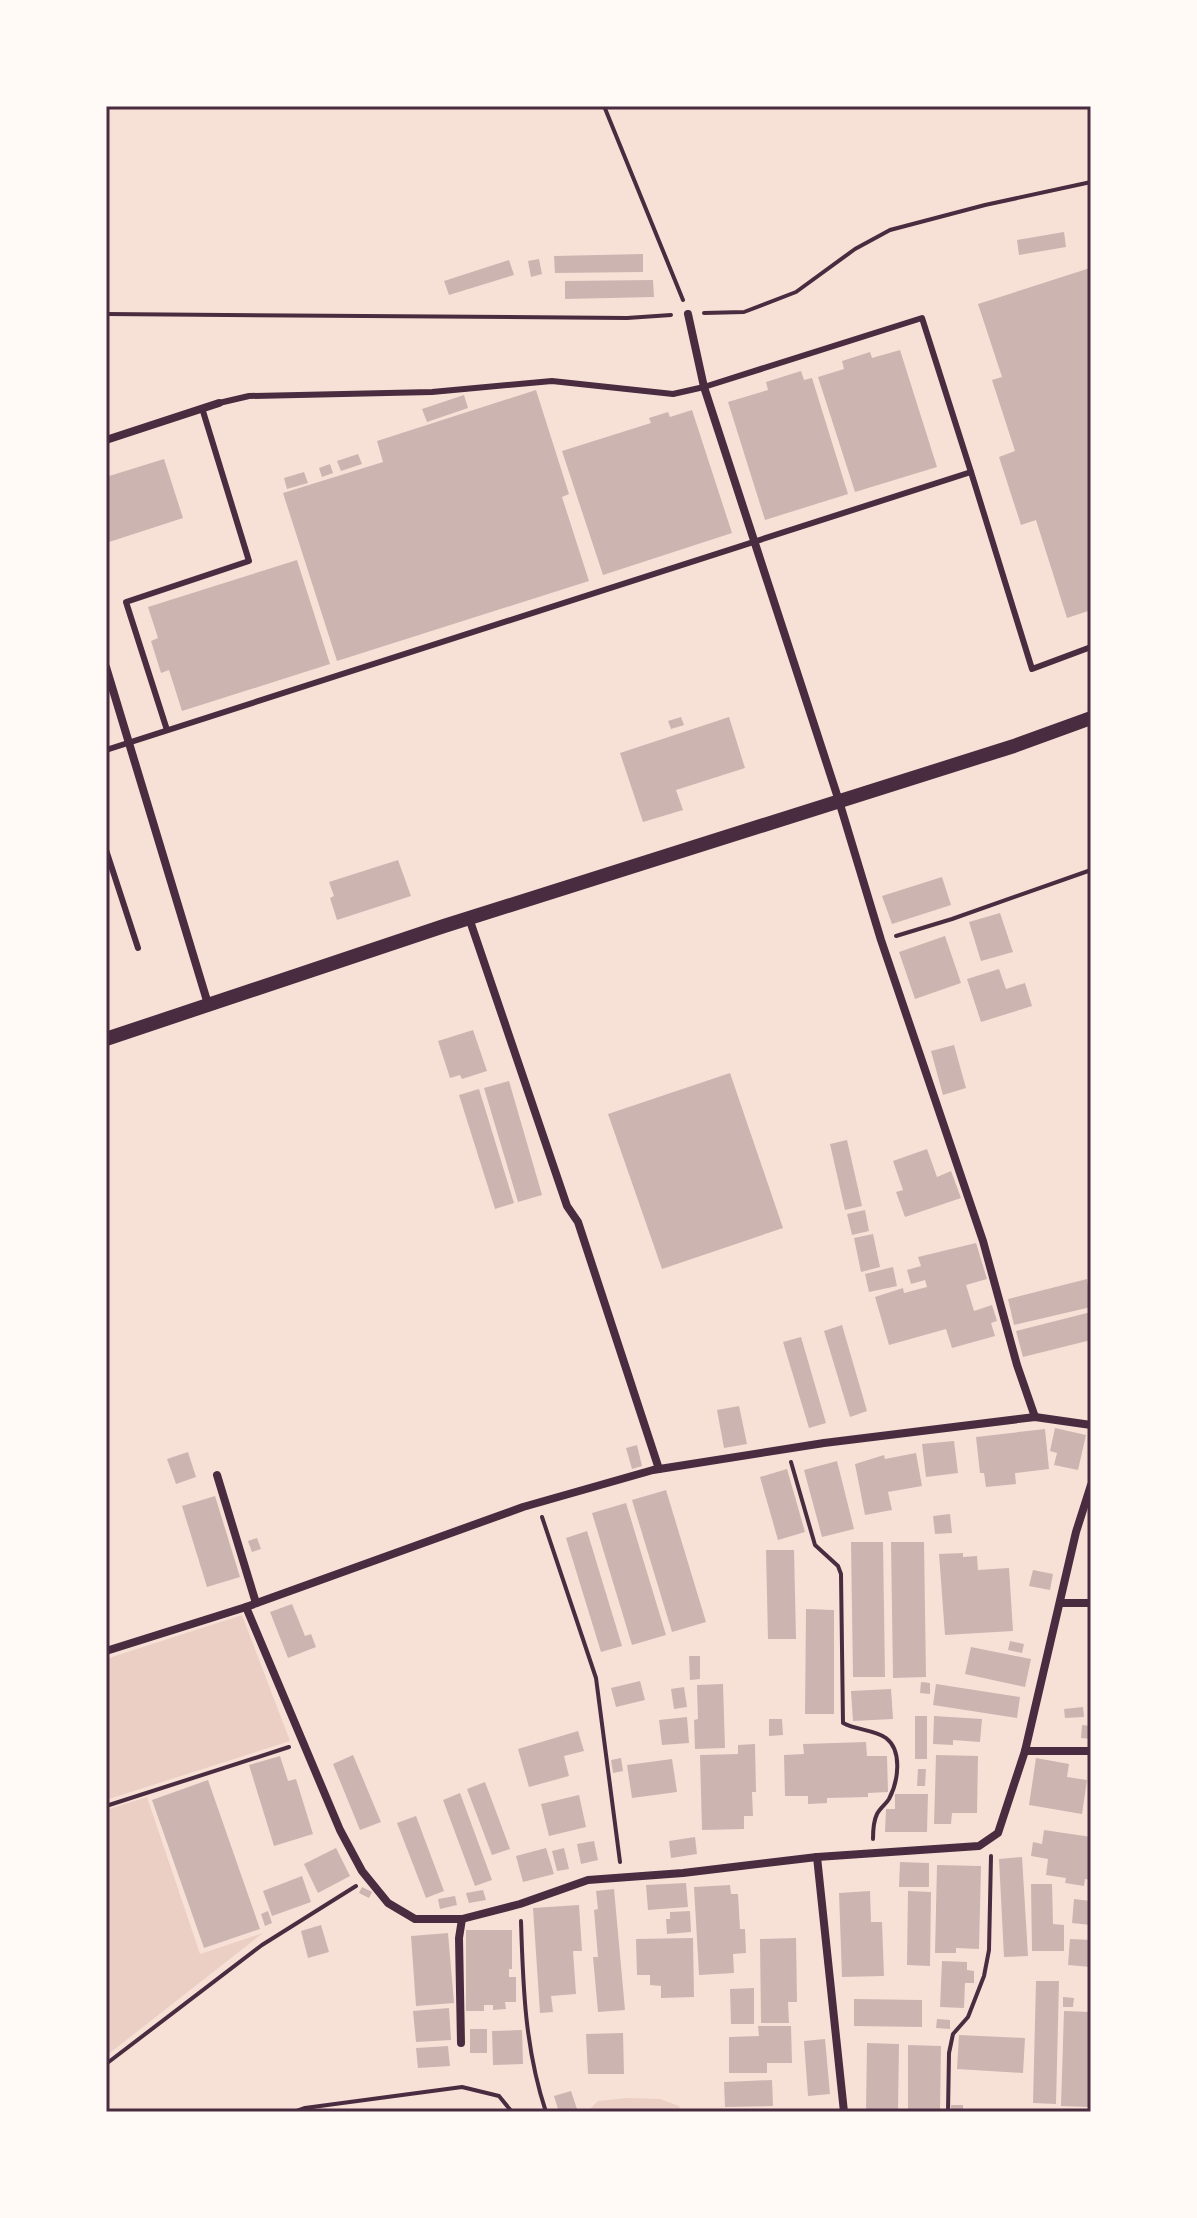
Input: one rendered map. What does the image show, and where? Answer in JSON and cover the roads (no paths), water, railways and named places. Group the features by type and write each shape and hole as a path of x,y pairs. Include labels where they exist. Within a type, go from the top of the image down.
{"street":[{"path":"688,314 704,387 881,940 983,1241 1017,1365 1035,1417"},
{"path":"106,440 219,403"},
{"path":"106,667 208,1004"},
{"path":"106,1039 469,918 1014,746 1091,718"},
{"path":"469,918 567,1206 578,1222 659,1469"},
{"path":"106,1651 246,1607 537,1504 659,1469 787,1448 1035,1417 1091,1425"},
{"path":"217,1475 256,1603"},
{"path":"246,1607 340,1830 368,1879 388,1903 415,1919 462,1919 520,1904 588,1880 817,1857 979,1846 998,1833 1025,1751 1076,1532 1091,1485"},
{"path":"1060,1603 1091,1603"},
{"path":"1025,1751 1091,1751"},
{"path":"817,1857 844,2112"},
{"path":"461,2043 459,1938 462,1919"}],"lane":[{"path":"219,403 249,396 432,392 552,381 673,394 922,318 1032,669 1091,647"},
{"path":"167,730 126,602 249,561 202,408"},
{"path":"106,750 971,472"},
{"path":"106,850 138,948"}]}
